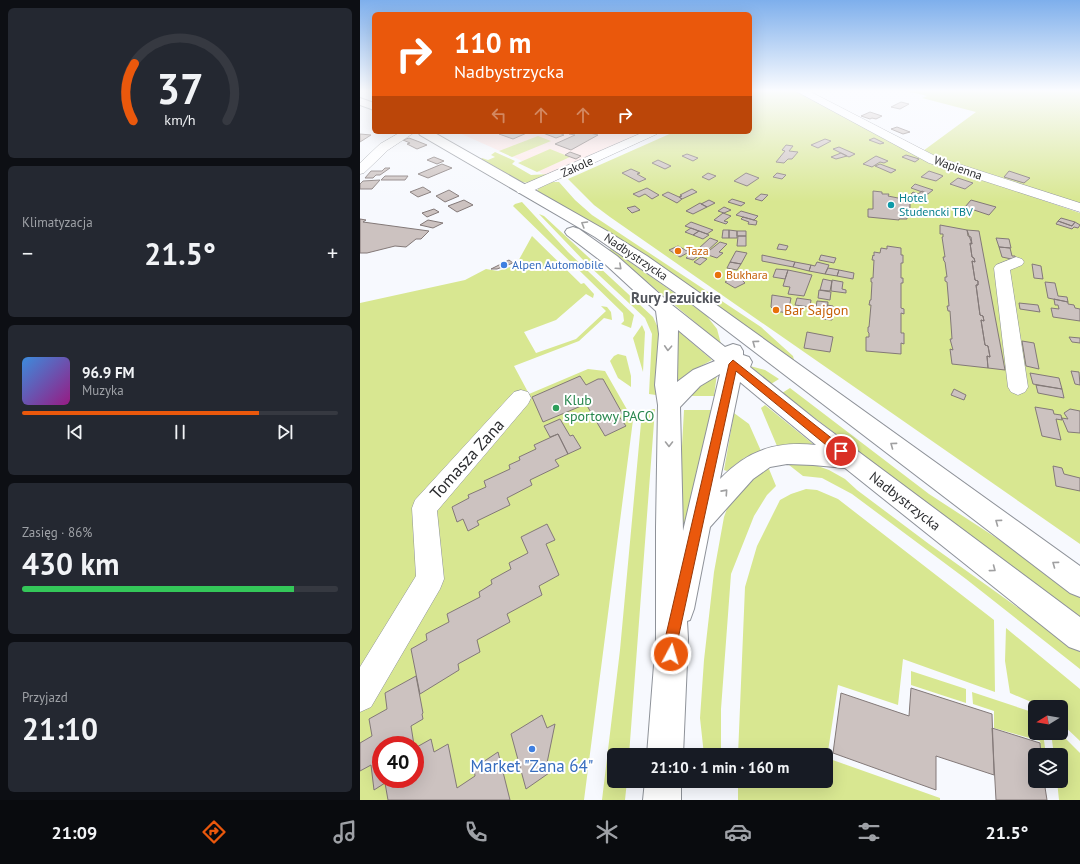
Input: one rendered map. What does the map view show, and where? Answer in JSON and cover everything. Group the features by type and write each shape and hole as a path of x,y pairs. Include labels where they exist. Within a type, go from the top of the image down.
{"street":[{"name":"Wapienna","path":"870,127 933,160 1080,208"},
{"path":"360,170 384,147 406,134"},
{"name":"Nadbystrzycka","path":"427,134 562,211 641,260 1080,583"},
{"name":"Zakole","path":"523,190 649,134"},
{"name":"Nadbystrzycka","path":"523,190 565,227 611,260 665,309 768,394 1080,636"},
{"path":"1016,262 1002,268 1018,387"},
{"path":"665,309 669,334 666,385 669,405 669,527 672,639 665,748"},
{"path":"672,639 733,364 729,324"},
{"path":"669,405 682,389 701,374 714,368 733,364 782,363"},
{"name":"Tomasza Zana","path":"360,696 430,579 424,508 521,398"},
{"path":"699,520 742,474 753,465 764,460 790,454 852,459"},
{"path":"662,800 663,788"}],"shaded area":[{"path":"462,134 640,134 546,176 520,160"}],"green space":[{"path":"752,127 865,127 931,162 1080,213 1080,544 610,217 594,205 568,179 669,134 752,134"},
{"path":"955,127 1080,127 1080,204 937,158 923,151"},
{"path":"538,136 551,141 512,157 499,151"},
{"path":"550,149 570,157 537,172 518,163"},
{"path":"495,152 515,161 512,164 531,175 550,174 528,183 522,182 480,160 482,158 488,160 495,157 491,155"},
{"path":"552,182 559,182 575,200 592,215 761,327 793,356 794,360 666,269 626,243 537,191 539,188"},
{"path":"522,202 568,252 634,315 631,328 621,324 624,321 623,313 513,206"},
{"path":"539,214 544,216 653,317 659,330 660,338 656,395 649,394 652,334 645,318 586,263"},
{"path":"532,236 581,284 584,283 594,294 593,298 586,294 556,320 524,332 536,353 576,339 606,311 601,306 607,307 611,312 612,320 604,318 579,341 514,366 529,394 588,369 605,371 633,420 584,800 360,800 360,303 465,280 486,269 498,271 516,265"},
{"path":"611,249 706,315 717,329 721,344 609,250"},
{"path":"642,325 645,332 643,372 633,338"},
{"path":"677,330 712,360 688,373 676,383"},
{"path":"618,354 626,356 631,376 631,387 618,378 610,361"},
{"path":"750,366 765,370 779,379 771,384"},
{"path":"717,374 714,396 688,396 689,392"},
{"path":"790,388 929,494 1032,561 1080,598 1080,620 782,393"},
{"path":"765,405 813,444 777,446 761,408"},
{"path":"651,409 655,409 630,748 608,748 620,650 641,423"},
{"path":"684,410 711,410 680,549 676,555"},
{"path":"734,413 749,424 761,451 744,458 727,471 724,470"},
{"path":"789,465 815,465 829,470 845,479 857,490 929,544 1080,652 1080,669 966,579 852,494 822,478 803,476"},
{"path":"769,469 776,486 767,495 754,516 731,574 721,709 721,748 703,748 700,718 704,660 714,572 724,517 728,506 757,473"},
{"path":"806,489 817,490 838,499 994,620 995,692 903,659 898,705 838,685 829,748 738,748 745,587 757,546 780,500 791,494"},
{"path":"1006,628 1080,689 1080,741 1068,730 1068,700 1028,701 1010,693 1005,661"},
{"path":"911,671 966,689 966,703 911,685"},
{"path":"972,692 1028,711 1028,738 994,728 994,711 973,704"},
{"path":"1036,740 1044,740 1045,748 1041,748 1040,741"},
{"path":"1052,740 1067,740 1080,753 1080,800 1059,800 1058,788 1068,788 1068,748 1053,748"},
{"path":"607,758 607,788 626,788 625,800 602,800"},
{"path":"833,760 940,798 940,800 738,800 738,788 833,788"}],"building":[{"path":"898,127 910,132 903,134 891,129"},
{"path":"360,134 371,135 360,142"},
{"path":"499,134 524,134 513,139"},
{"path":"546,134 564,135 556,138"},
{"path":"569,134 598,135 571,150 555,144 575,135"},
{"path":"409,138 427,145 417,149 407,144 410,143 403,140"},
{"path":"874,138 884,143 880,144 869,140"},
{"path":"825,139 831,141 818,148 811,145"},
{"path":"786,145 793,146 789,151 798,152 792,159 788,159 784,163 776,162 785,151 782,150"},
{"path":"839,147 855,154 849,157 833,149"},
{"path":"570,152 581,156 576,159 565,155"},
{"path":"841,153 847,156 836,159 831,157"},
{"path":"687,154 698,158 693,161 682,156"},
{"path":"906,155 919,159 915,162 902,157"},
{"path":"876,156 888,161 884,163 880,162 872,167 863,164"},
{"path":"434,157 444,161 437,164 427,160"},
{"path":"658,160 671,166 665,169 652,163"},
{"path":"442,164 452,168 428,178 418,174"},
{"path":"880,164 896,170 891,173 875,166"},
{"path":"385,168 390,168 373,178 365,178 371,171 382,171"},
{"path":"631,169 640,173 637,174 646,179 639,182 622,173"},
{"path":"929,171 943,176 936,181 921,177"},
{"path":"1009,171 1030,178 1024,183 1004,177"},
{"path":"708,173 716,176 709,180 702,177"},
{"path":"746,173 759,178 747,186 734,181"},
{"path":"777,173 786,175 782,179 773,177"},
{"path":"385,176 408,176 405,180 381,180"},
{"path":"958,178 973,183 965,189 950,184"},
{"path":"380,180 372,189 360,189 360,184 363,181"},
{"path":"915,184 933,190 928,194 911,188"},
{"path":"423,187 431,192 418,197 410,192"},
{"path":"647,188 659,195 652,199 645,194 639,197 633,194"},
{"path":"692,189 697,192 682,199 679,197 682,196 680,195"},
{"path":"449,190 459,196 445,202 436,196"},
{"name":"Hotel Studencki TBV","path":"873,191 882,192 882,194 889,194 888,196 910,202 910,210 907,209 907,219 899,220 868,217 868,209 873,209"},
{"path":"922,191 928,194 923,198 911,194 913,192 918,194"},
{"path":"668,192 682,199 677,203 662,195"},
{"path":"761,194 768,195 762,201 755,199"},
{"path":"732,199 745,203 741,206 728,202"},
{"path":"464,200 473,205 457,212 448,206"},
{"path":"709,200 715,203 707,207 701,204"},
{"path":"971,200 996,207 989,215 965,207"},
{"path":"700,203 707,207 693,214 686,211"},
{"path":"635,206 640,210 632,213 627,208"},
{"path":"724,207 731,210 724,213 718,211"},
{"path":"434,209 439,212 427,217 422,213"},
{"path":"741,211 758,216 754,220 736,215"},
{"path":"723,213 731,216 724,221 728,222 726,224 714,220"},
{"path":"743,217 757,221 756,225 748,224 749,222 741,219"},
{"path":"1061,218 1075,222 1072,226 1058,221"},
{"path":"360,219 366,220 363,222 429,231 421,239 416,239 406,247 395,246 367,253 360,253"},
{"path":"428,220 443,223 433,228 420,225"},
{"path":"1058,221 1072,226 1075,222 1080,225 1078,228 1074,227 1072,229 1056,224"},
{"path":"691,222 713,230 707,234 685,226"},
{"path":"940,225 967,230 968,236 971,237 972,244 970,243 972,257 974,258 975,262 972,261 975,280 978,281 978,285 976,285 980,315 983,316 984,321 981,320 985,345 988,346 990,357 987,356 988,368 952,364 950,349 953,350 950,339 952,339 950,311 948,311 947,306 949,306 947,282 945,281 945,277 947,277 943,257 945,257 942,237 943,234 940,234"},
{"path":"691,228 699,231 693,235 685,232"},
{"path":"723,230 729,230 729,238 722,238"},
{"path":"729,230 737,231 737,238 729,238"},
{"path":"967,230 979,231 1005,370 988,368 987,356 990,357 988,346 985,345 981,320 984,321 983,316 980,315 976,285 978,285 978,281 975,280 972,261 975,262 974,258 972,257 970,243 972,244"},
{"path":"699,231 709,235 703,239 693,235"},
{"path":"737,231 746,231 746,236 737,236"},
{"path":"738,236 746,236 746,246 737,246"},
{"path":"710,238 718,241 706,252 698,249"},
{"path":"996,238 1009,239 1011,248 999,247"},
{"path":"720,242 727,244 719,252 723,253 717,258 705,254"},
{"path":"779,244 788,246 786,250 777,249"},
{"path":"678,246 689,252 680,257 669,250"},
{"path":"887,246 901,248 901,255 903,255 903,263 901,263 901,278 903,278 903,283 901,283 901,308 904,309 904,314 901,313 901,333 904,333 904,344 901,343 901,354 866,351 866,337 869,337 868,327 871,305 869,305 871,300 871,278 873,278 873,255 874,256 874,252 880,253 881,248 887,249"},
{"path":"999,247 1010,248 1012,256 1015,256 1016,260 1002,257"},
{"path":"695,250 702,253 693,260 686,258"},
{"path":"736,251 747,253 741,264 730,262"},
{"path":"762,255 795,262 793,267 762,261"},
{"path":"821,255 836,258 834,263 819,260"},
{"path":"701,257 707,259 700,265 694,262"},
{"name":"Alpen Automobile","path":"509,260 513,263 497,269 491,269"},
{"path":"730,262 741,264 737,270 727,268"},
{"path":"795,262 811,265 809,271 793,267"},
{"path":"817,262 829,265 825,274 809,271 811,265 815,266"},
{"path":"1032,264 1041,266 1043,279 1034,278"},
{"path":"828,268 839,270 837,276 825,274"},
{"path":"776,269 788,270 785,279 773,277"},
{"path":"788,270 812,275 804,296 788,294 790,287 783,286"},
{"path":"839,270 854,273 853,279 837,276"},
{"path":"738,274 745,278 742,280 745,283 735,288 725,282"},
{"path":"823,279 832,281 830,291 820,290"},
{"path":"832,280 843,282 842,289 846,290 846,293 831,291"},
{"path":"1045,282 1055,283 1058,296 1067,297 1068,302 1048,298"},
{"path":"819,290 831,292 830,300 818,298"},
{"path":"772,295 791,298 788,313 775,311 771,307"},
{"path":"797,298 811,300 810,307 795,305"},
{"path":"1054,299 1068,302 1068,304 1074,305 1075,308 1080,309 1080,321 1053,317 1051,308 1059,309 1058,305 1055,305"},
{"path":"817,301 828,302 827,315 815,314"},
{"path":"1019,303 1038,305 1040,312 1020,309"},
{"path":"827,305 833,306 832,320 823,319 824,315 827,315"},
{"path":"807,332 833,337 830,352 804,348"},
{"path":"1069,337 1080,338 1080,343 1072,342"},
{"path":"1022,341 1034,343 1039,369 1026,366"},
{"path":"1071,371 1079,372 1080,385 1075,384"},
{"path":"1030,373 1059,378 1062,389 1033,384"},
{"name":"Klub sportowy PACO","path":"580,376 586,385 598,379 603,379 622,413 618,415 626,426 605,436 586,404 543,422 532,397"},
{"path":"1036,385 1062,389 1064,398 1038,393"},
{"path":"954,389 966,395 964,400 951,395"},
{"path":"1035,407 1053,410 1054,414 1061,415 1062,420 1056,419 1061,440 1042,436"},
{"path":"1070,409 1080,411 1080,433 1068,432 1062,418 1068,419 1064,413"},
{"path":"560,419 570,436 573,435 581,448 568,454 558,434 550,437 544,426"},
{"path":"558,434 568,454 555,460 559,466 530,480 532,485 507,498 510,505 477,521 479,525 468,531 463,519 457,522 452,507 469,498 468,495 486,487 484,481 510,469 509,465 520,460 519,457 536,449 534,445"},
{"path":"1053,466 1062,468 1064,474 1080,478 1080,491 1056,486"},
{"path":"547,524 555,540 546,544 559,575 539,586 542,595 507,614 510,622 477,640 480,652 458,664 459,670 420,694 411,649 427,640 426,634 449,622 447,614 480,597 479,592 492,584 491,580 511,569 509,563 528,553 521,537"},
{"path":"416,676 423,719 411,726 413,736 372,736 369,719 387,709 385,693"},
{"path":"911,688 992,714 994,775 936,756 936,790 833,753 841,693 909,716"},
{"name":"Market \"Zana 64\"","path":"542,715 547,728 555,724 547,763 549,773 526,789 511,734"},
{"path":"992,728 1040,743 1040,748 1028,748 1028,788 1045,788 1047,800 996,800"},
{"path":"372,736 372,773 371,765 360,771 360,743"},
{"path":"431,739 434,752 448,744 457,788 475,776 474,768 498,752 510,800 388,800 386,788 424,788 424,743"}],"place":[{"name":"Hotel Studencki TBV","path":"891,205"},
{"name":"Taza","path":"678,251"},
{"name":"Alpen Automobile","path":"504,265"},
{"name":"Bukhara","path":"718,275"},
{"name":"Bar Sajgon","path":"776,310"},
{"name":"Klub sportowy PACO","path":"556,408"},
{"name":"Market \"Zana 64\"","path":"532,749"}],"district":[{"name":"Rury Jezuickie","path":"676,298"}],"route":[{"path":"671,654 672,639 733,364 768,394 841,451"}]}
